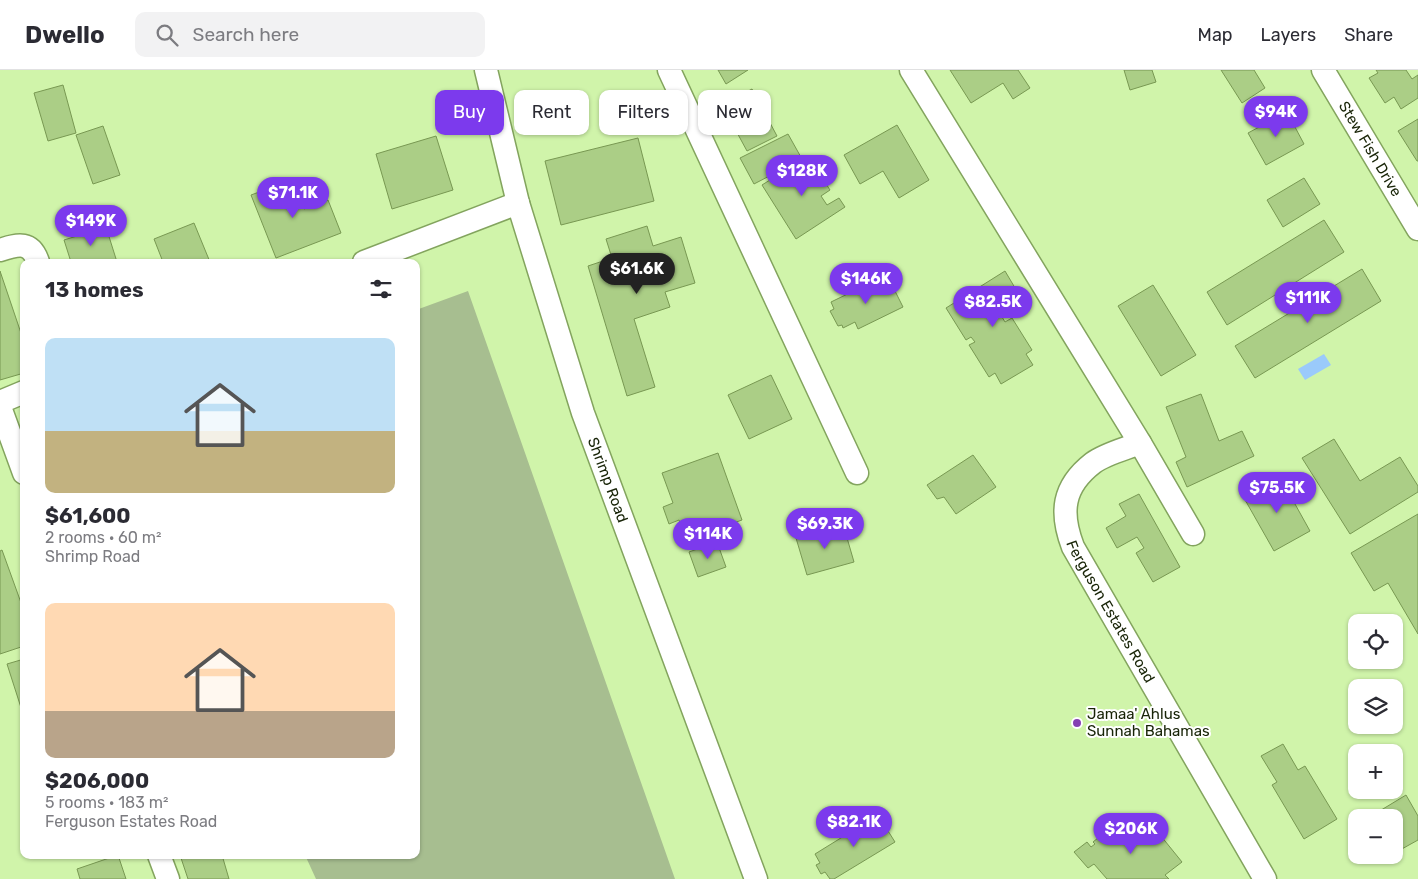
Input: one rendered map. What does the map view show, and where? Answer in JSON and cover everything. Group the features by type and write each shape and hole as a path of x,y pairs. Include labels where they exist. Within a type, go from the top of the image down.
{"street":[{"path":"669,70 857,473"},
{"path":"910,70 1140,443 1193,534"},
{"name":"Stew Fish Drive","path":"1323,70 1418,229"},
{"name":"Shrimp Road","path":"489,71 518,204 583,413 756,879"},
{"path":"372,259 518,204"},
{"path":"0,250 14,245 28,246 34,252 37,259"},
{"path":"0,402 20,394"},
{"path":"0,406 20,462"},
{"name":"Ferguson Estates Road","path":"1140,443 1094,462 1075,482 1065,505 1064,517 1067,531 1072,547 1265,879"},
{"path":"160,859 168,879"}],"green space":[{"path":"468,291 675,879 316,879 307,859 420,859 420,309"}],"water":[{"path":"1324,354 1331,365 1305,380 1298,369"}],"building":[{"path":"718,70 748,70 726,84"},
{"path":"950,70 1018,70 1030,88 1013,99 1003,83 971,103"},
{"path":"1124,70 1152,70 1156,82 1130,90"},
{"path":"1221,70 1254,70 1265,88 1242,103"},
{"path":"1376,70 1406,70 1412,79 1418,75 1418,98 1401,109 1394,97 1385,103 1369,78 1378,73"},
{"path":"63,85 76,133 48,141 34,93"},
{"path":"1287,112 1304,144 1266,165 1248,133"},
{"path":"1418,119 1418,161 1417,161 1398,131"},
{"path":"771,125 777,136 747,151 738,135 771,135"},
{"path":"897,125 929,180 899,198 883,171 860,184 844,155"},
{"path":"103,126 120,175 93,184 76,135"},
{"path":"788,134 802,159 754,184 740,158"},
{"path":"436,136 453,190 392,209 376,154"},
{"path":"638,138 654,201 561,225 545,161"},
{"path":"808,156 830,190 821,196 827,205 839,198 845,207 796,239 762,185"},
{"path":"1304,178 1320,204 1283,227 1267,200"},
{"path":"292,180 304,209 328,200 341,233 276,258 251,195"},
{"path":"1324,220 1344,252 1227,325 1207,292"},
{"path":"194,223 209,259 162,259 154,239"},
{"path":"647,226 653,246 681,237 695,283 665,292 670,307 634,319 655,387 627,396 588,266 612,258 606,239"},
{"path":"106,227 116,259 70,259 64,240"},
{"path":"1362,269 1381,301 1255,378 1235,346"},
{"path":"0,271 20,330 20,374 0,380"},
{"path":"1005,271 1021,298 1003,309 1006,315 1002,317 1005,322 1012,318 1032,350 1026,354 1033,365 1001,384 995,373 989,377 969,345 975,342 971,337 966,340 946,308"},
{"path":"889,279 903,307 858,329 855,322 843,328 842,325 838,326 830,311 834,309 831,302 864,286 866,290"},
{"path":"1153,285 1196,355 1161,376 1118,306"},
{"path":"771,375 792,419 749,439 728,395"},
{"path":"1201,394 1219,441 1242,431 1254,456 1187,487 1176,462 1186,457 1166,407"},
{"path":"1334,439 1360,481 1400,457 1418,486 1418,492 1350,534 1302,458"},
{"path":"718,453 742,520 686,540 679,520 669,524 663,507 673,503 662,473"},
{"path":"973,455 996,487 956,514 944,497 937,499 927,485"},
{"path":"1280,477 1310,531 1274,551 1244,498"},
{"path":"1139,494 1180,567 1153,582 1136,553 1144,548 1137,537 1117,548 1106,528 1126,516 1119,504"},
{"path":"1418,514 1418,634 1388,583 1374,591 1351,553"},
{"path":"843,524 854,562 807,575 796,538"},
{"path":"717,542 726,567 698,577 689,552"},
{"path":"2,550 20,600 20,647 0,654 0,551"},
{"path":"20,660 20,705 7,664"},
{"path":"1283,744 1298,770 1305,766 1337,819 1304,839 1272,785 1277,782 1261,756"},
{"path":"1406,795 1418,816 1418,840 1403,848 1403,809 1383,809 1399,799 1403,799"},
{"path":"878,815 895,842 834,879 830,879 825,872 821,874 816,865 820,863 815,854"},
{"path":"1148,820 1182,862 1165,875 1169,879 1107,879 1094,864 1088,868 1074,852 1087,842 1091,847 1095,844 1093,842 1104,833 1106,835 1113,829 1116,833 1125,826 1131,834"},
{"path":"106,859 119,859 126,879 80,879 77,869"},
{"path":"181,859 223,859 229,879 188,879"}],"place":[{"name":"Jamaa' Ahlus Sunnah Bahamas","path":"1077,723"}]}
